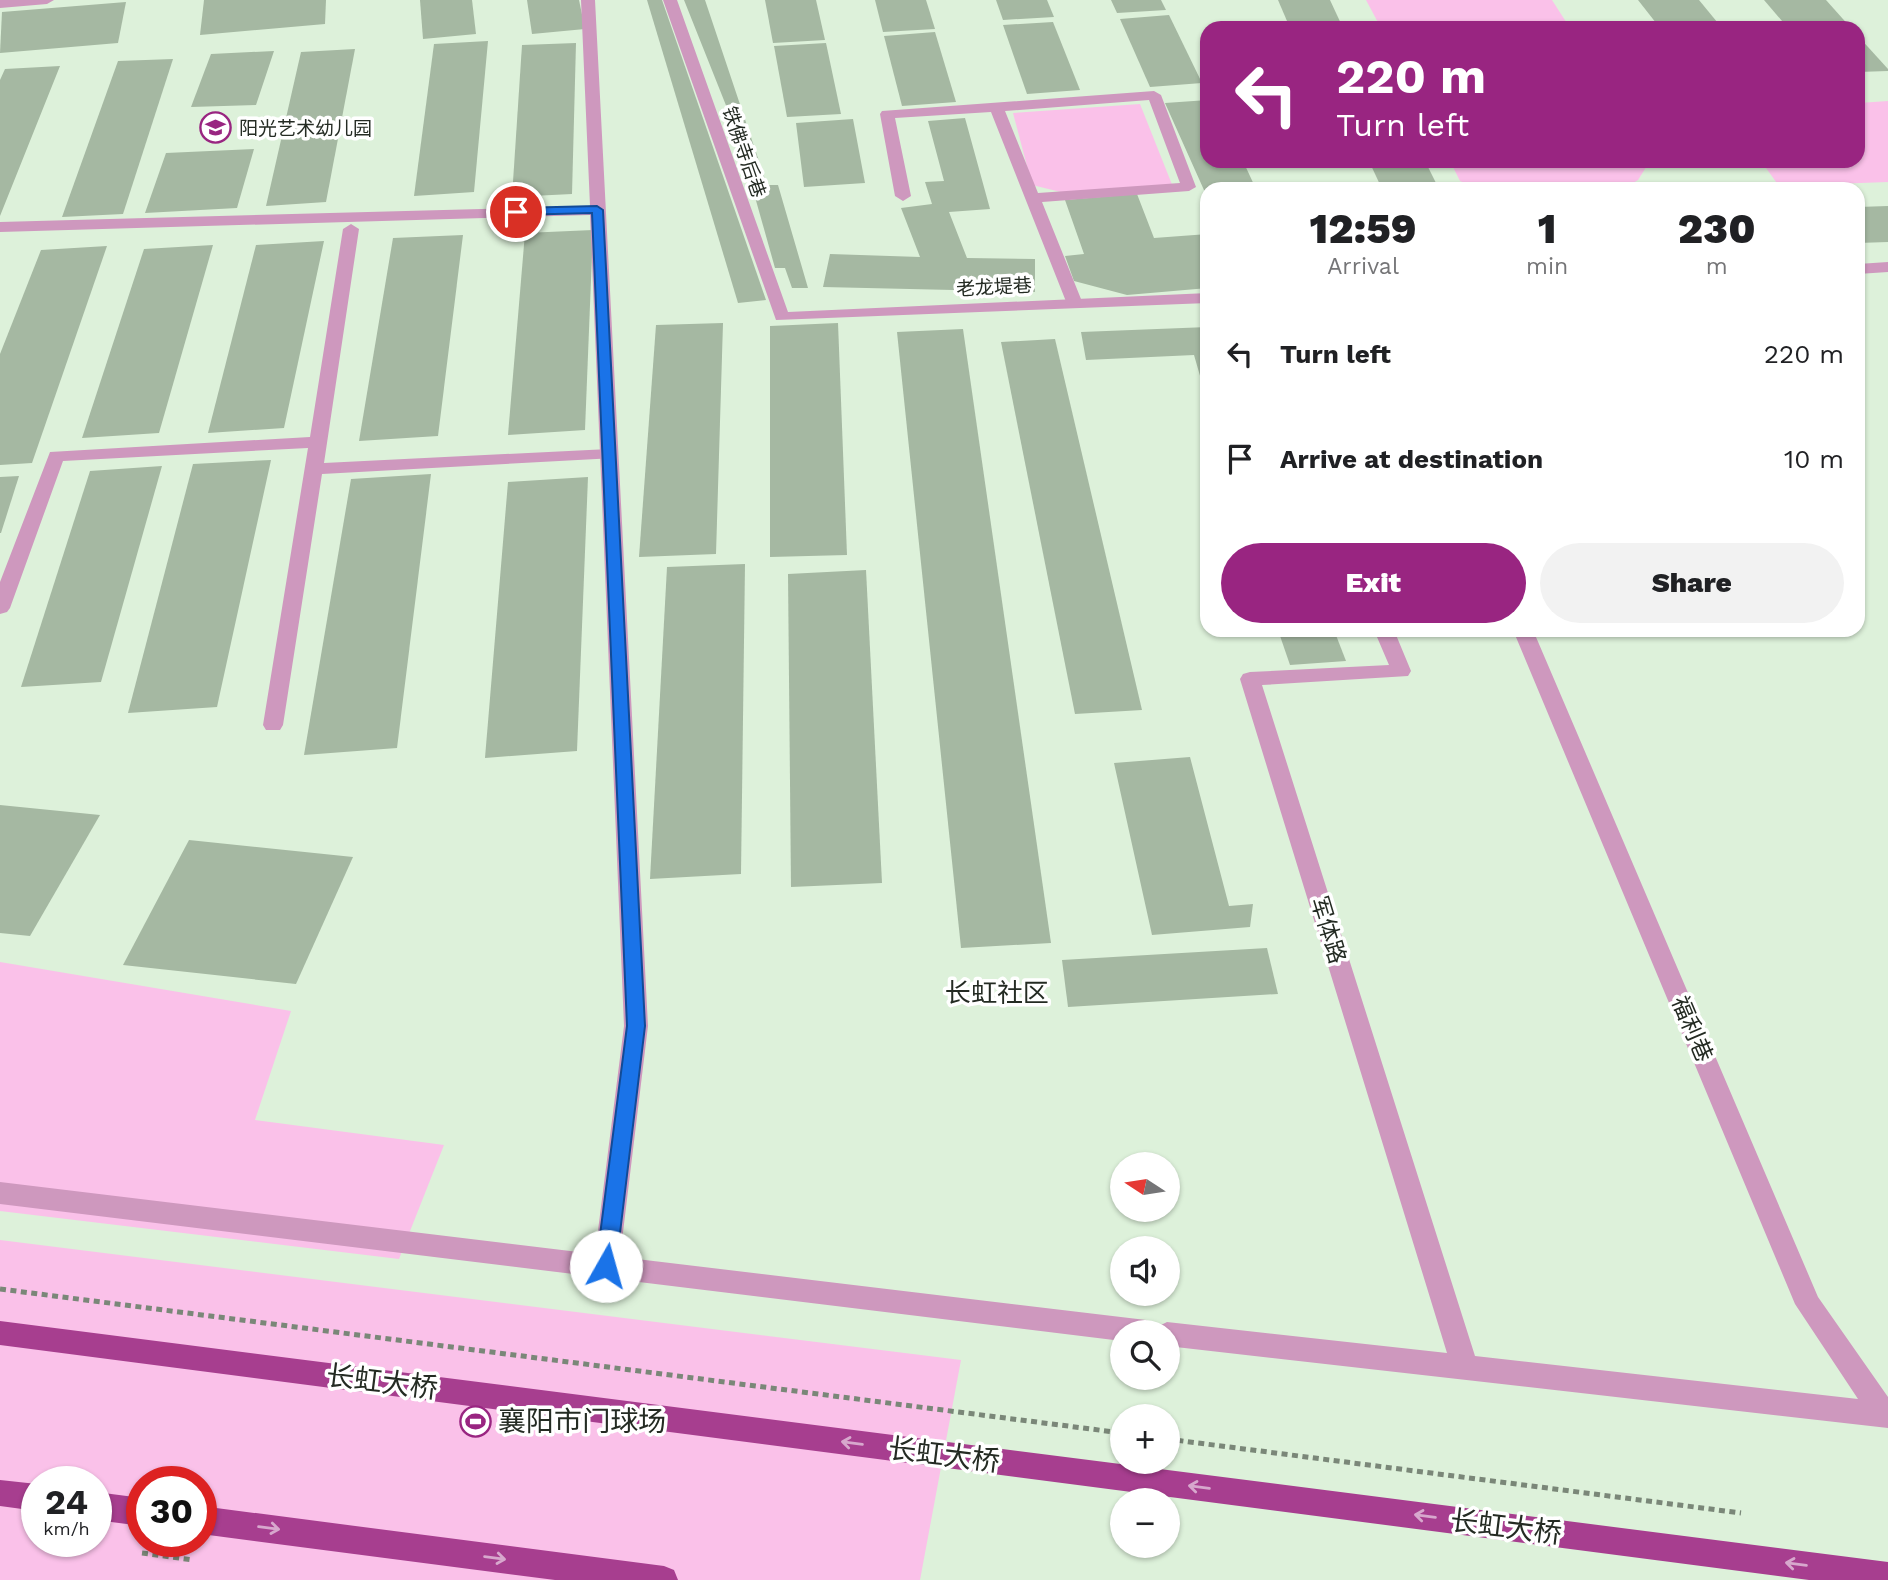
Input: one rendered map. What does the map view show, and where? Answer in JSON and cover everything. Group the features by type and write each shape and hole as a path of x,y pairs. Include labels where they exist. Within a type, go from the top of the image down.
{"highway":[{"name":"长虹大桥","path":"0,1333 1888,1576"},
{"path":"0,1493 21,1496"},
{"path":"217,1522 664,1580"}],"street":[{"path":"0,4 47,0"},
{"path":"588,0 636,1026 606,1266"},
{"name":"铁佛寺后巷","path":"670,0 782,317"},
{"path":"903,195 887,114 1154,95 1189,187 1033,198"},
{"path":"996,107 1075,304"},
{"path":"0,227 597,210"},
{"path":"274,725 351,229"},
{"path":"1865,269 1888,268"},
{"name":"老龙堤巷","path":"782,317 1200,298"},
{"path":"0,608 56,456 318,442"},
{"path":"314,469 609,454"},
{"name":"军体路","path":"1387,637 1401,671 1250,680 1465,1367"},
{"name":"福利巷","path":"1526,637 1808,1304 1886,1415"},
{"path":"0,1193 1110,1328"},
{"path":"1180,1335 1886,1415"}],"path":[{"path":"0,1289 1110,1431"},
{"path":"1180,1441 1749,1514"}],"shaded area":[{"path":"1366,0 1552,0 1566,21 1377,21"},
{"path":"1888,101 1888,182 1776,182 1766,168 1865,168 1865,103"},
{"path":"1140,104 1173,187 1069,194 1032,185 1013,113"},
{"path":"1454,168 1646,168 1635,182 1460,181"},
{"path":"0,962 291,1011 255,1120 444,1145 399,1259 0,1211"},
{"name":"襄阳市门球场","path":"0,1240 961,1360 920,1580 0,1580"}],"building":[{"path":"204,0 326,0 325,24 200,35"},
{"path":"420,0 472,0 476,34 423,39"},
{"path":"527,0 579,0 585,29 532,34"},
{"path":"647,0 662,0 766,300 738,303"},
{"path":"684,0 705,0 767,185 778,185 808,288 792,288 785,268 775,268 737,133"},
{"path":"765,0 816,0 825,40 773,43"},
{"path":"875,0 926,0 935,29 883,32"},
{"path":"996,0 1047,0 1054,17 1003,20"},
{"path":"1111,0 1161,0 1166,10 1117,13"},
{"path":"1278,0 1330,0 1340,21 1287,21"},
{"path":"1638,0 1699,0 1716,21 1654,21"},
{"path":"1764,0 1826,0 1845,21 1782,21"},
{"path":"126,2 118,43 0,53 2,12"},
{"path":"1169,15 1200,83 1150,87 1120,19"},
{"path":"1053,22 1080,90 1027,94 1003,25"},
{"path":"935,32 956,102 902,106 884,36"},
{"path":"488,41 474,192 414,196 434,44"},
{"path":"576,43 572,194 512,197 522,45"},
{"path":"826,43 841,114 787,117 774,46"},
{"path":"1865,44 1888,69 1865,72"},
{"path":"355,49 326,202 266,206 301,52"},
{"path":"274,51 256,105 191,107 211,54"},
{"path":"173,59 123,214 62,217 118,61"},
{"path":"60,66 0,216 0,80 5,69"},
{"path":"1200,101 1200,168 1246,168 1253,182 1200,182 1165,103"},
{"path":"965,118 990,209 949,212 967,258 1035,259 1035,292 823,287 830,254 920,257 901,208 932,204 925,182 944,181 928,121"},
{"path":"853,119 865,183 804,187 796,123"},
{"path":"254,149 237,208 145,213 166,153"},
{"path":"1372,168 1428,168 1436,182 1379,182"},
{"path":"1137,194 1154,238 1200,235 1200,289 1127,295 1074,281 1065,256 1084,254 1065,200"},
{"path":"1888,206 1888,242 1865,243 1865,207"},
{"path":"593,230 585,430 508,435 525,233"},
{"path":"463,235 438,436 359,441 393,238"},
{"path":"324,241 284,428 208,433 256,245"},
{"path":"213,245 159,433 82,438 144,249"},
{"path":"107,246 32,463 0,465 0,354 41,250"},
{"path":"723,323 716,554 639,557 656,325"},
{"path":"838,323 847,555 770,557 770,326"},
{"path":"1200,327 1200,376 1194,355 1086,360 1081,332"},
{"path":"963,329 1051,943 961,948 897,332"},
{"path":"1055,339 1142,710 1075,714 1001,342"},
{"path":"271,460 217,707 128,713 193,464"},
{"path":"162,466 101,682 21,687 90,471"},
{"path":"431,474 397,748 304,755 351,479"},
{"path":"19,476 1,533 0,533 0,477"},
{"path":"588,477 577,751 485,758 508,482"},
{"path":"745,564 741,874 650,879 667,567"},
{"path":"866,570 882,883 791,887 788,574"},
{"path":"1280,637 1337,637 1346,661 1290,665"},
{"path":"1190,757 1229,906 1253,904 1250,927 1152,935 1114,763"},
{"path":"0,805 100,815 30,936 0,933"},
{"path":"189,840 353,857 296,984 123,965"},
{"path":"1267,948 1278,994 1068,1007 1062,960"}],"place":[{"name":"阳光艺术幼儿园","path":"216,128"},
{"name":"襄阳市门球场","path":"475,1421"}],"district":[{"name":"长虹社区","path":"997,993"}],"route":[{"path":"516,212 597,210 636,1026 606,1266"}]}
